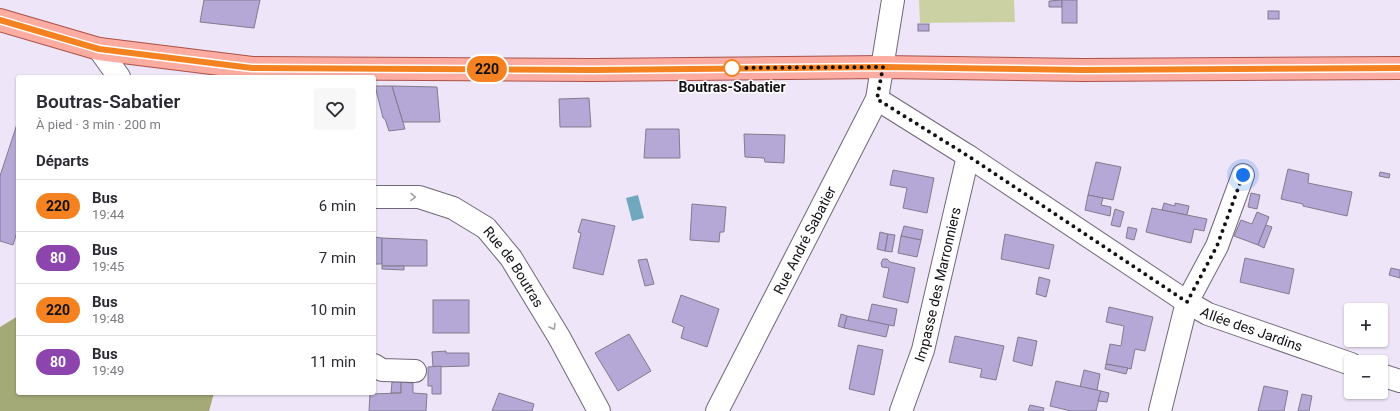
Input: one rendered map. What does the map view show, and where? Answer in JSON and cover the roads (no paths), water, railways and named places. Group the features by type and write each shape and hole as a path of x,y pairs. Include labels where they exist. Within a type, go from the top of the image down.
{"main road":[{"path":"0,20 99,49 252,68 593,70 883,67 1083,70 1400,68"}],"street":[{"name":"Rue André Sabatier","path":"717,411 877,99 893,0"},
{"path":"99,49 118,75"},
{"name":"Allée des Jardins","path":"877,99 968,156 1187,302 1208,314 1344,362"},
{"name":"Impasse des Marronniers","path":"901,411 923,350 968,156"},
{"path":"1160,411 1187,302 1217,246 1243,175"},
{"name":"Rue de Boutras","path":"376,197 419,197 453,208 486,228 511,258 559,337 599,411"},
{"path":"376,366 382,370 416,371"},
{"path":"1388,377 1400,381"}],"water":[{"path":"638,195 644,218 632,221 626,198"}],"place":[{"name":"Boutras-Sabatier","path":"732,68"}]}
